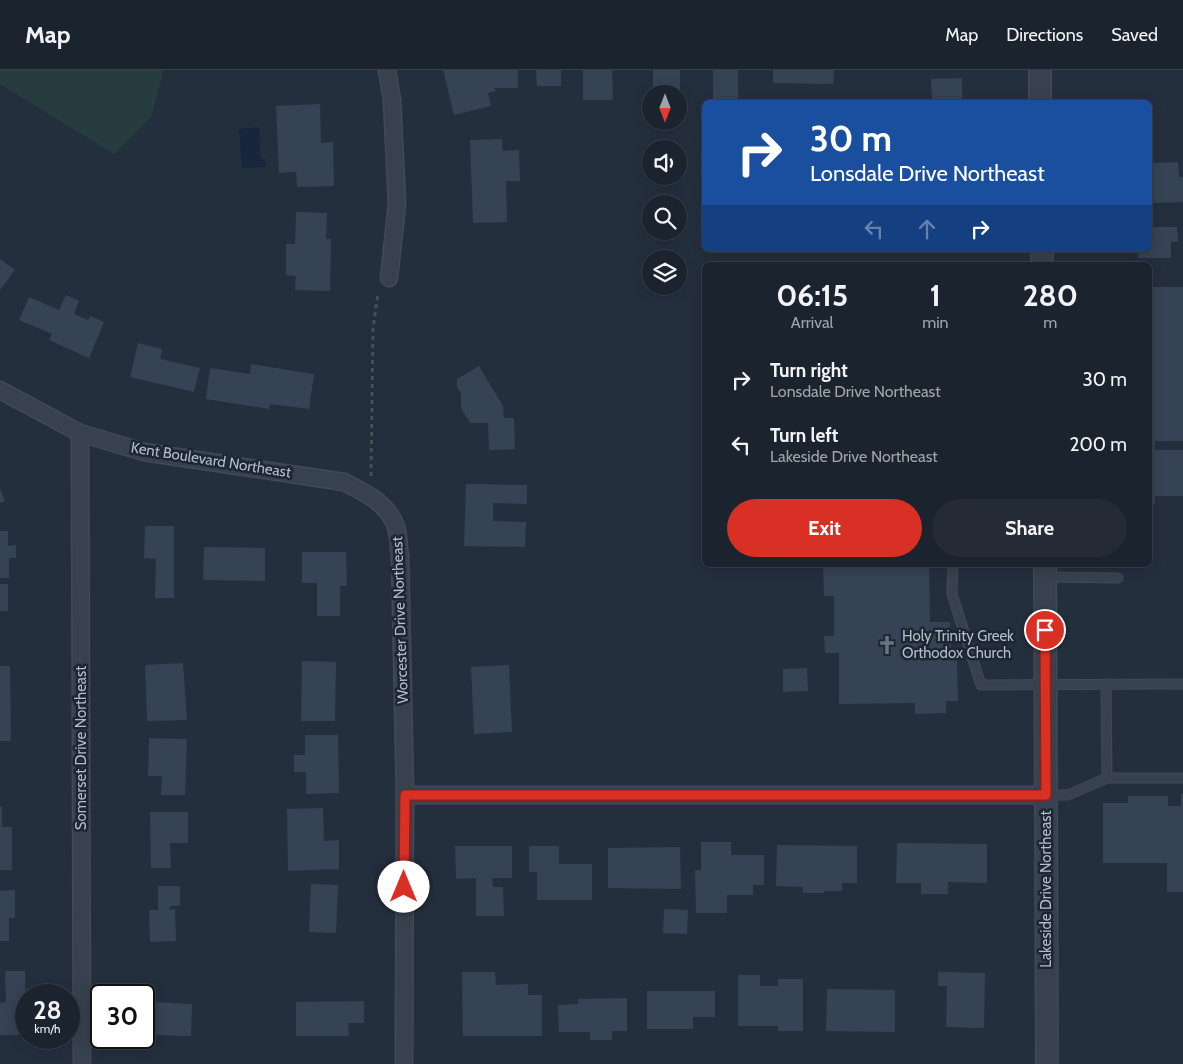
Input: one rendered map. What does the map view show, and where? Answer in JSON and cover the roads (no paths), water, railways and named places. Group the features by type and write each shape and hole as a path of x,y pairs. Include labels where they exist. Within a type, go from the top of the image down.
{"street":[{"path":"387,70 392,100 397,204 389,278"},
{"path":"1040,70 1040,100"},
{"name":"Kent Boulevard Northeast","path":"0,390 80,433 144,452 344,482 371,495"},
{"name":"Somerset Drive Northeast","path":"80,433 82,1064"},
{"name":"Worcester Drive Northeast","path":"371,495 387,511 396,526 400,554 405,795 404,1064"},
{"name":"Lakeside Drive Northeast","path":"1045,571 1047,1064"},
{"path":"405,795 1046,795"}],"lane":[{"path":"953,567 952,594 981,685 1183,684"},
{"path":"1045,571 1118,578"},
{"path":"1106,684 1107,778"},
{"path":"1046,795 1068,795 1107,778 1183,778"}],"water":[{"path":"259,127 261,159 265,159 266,167 242,168 239,129"}],"place":[{"name":"Holy Trinity Greek Orthodox Church","path":"887,645"}]}
